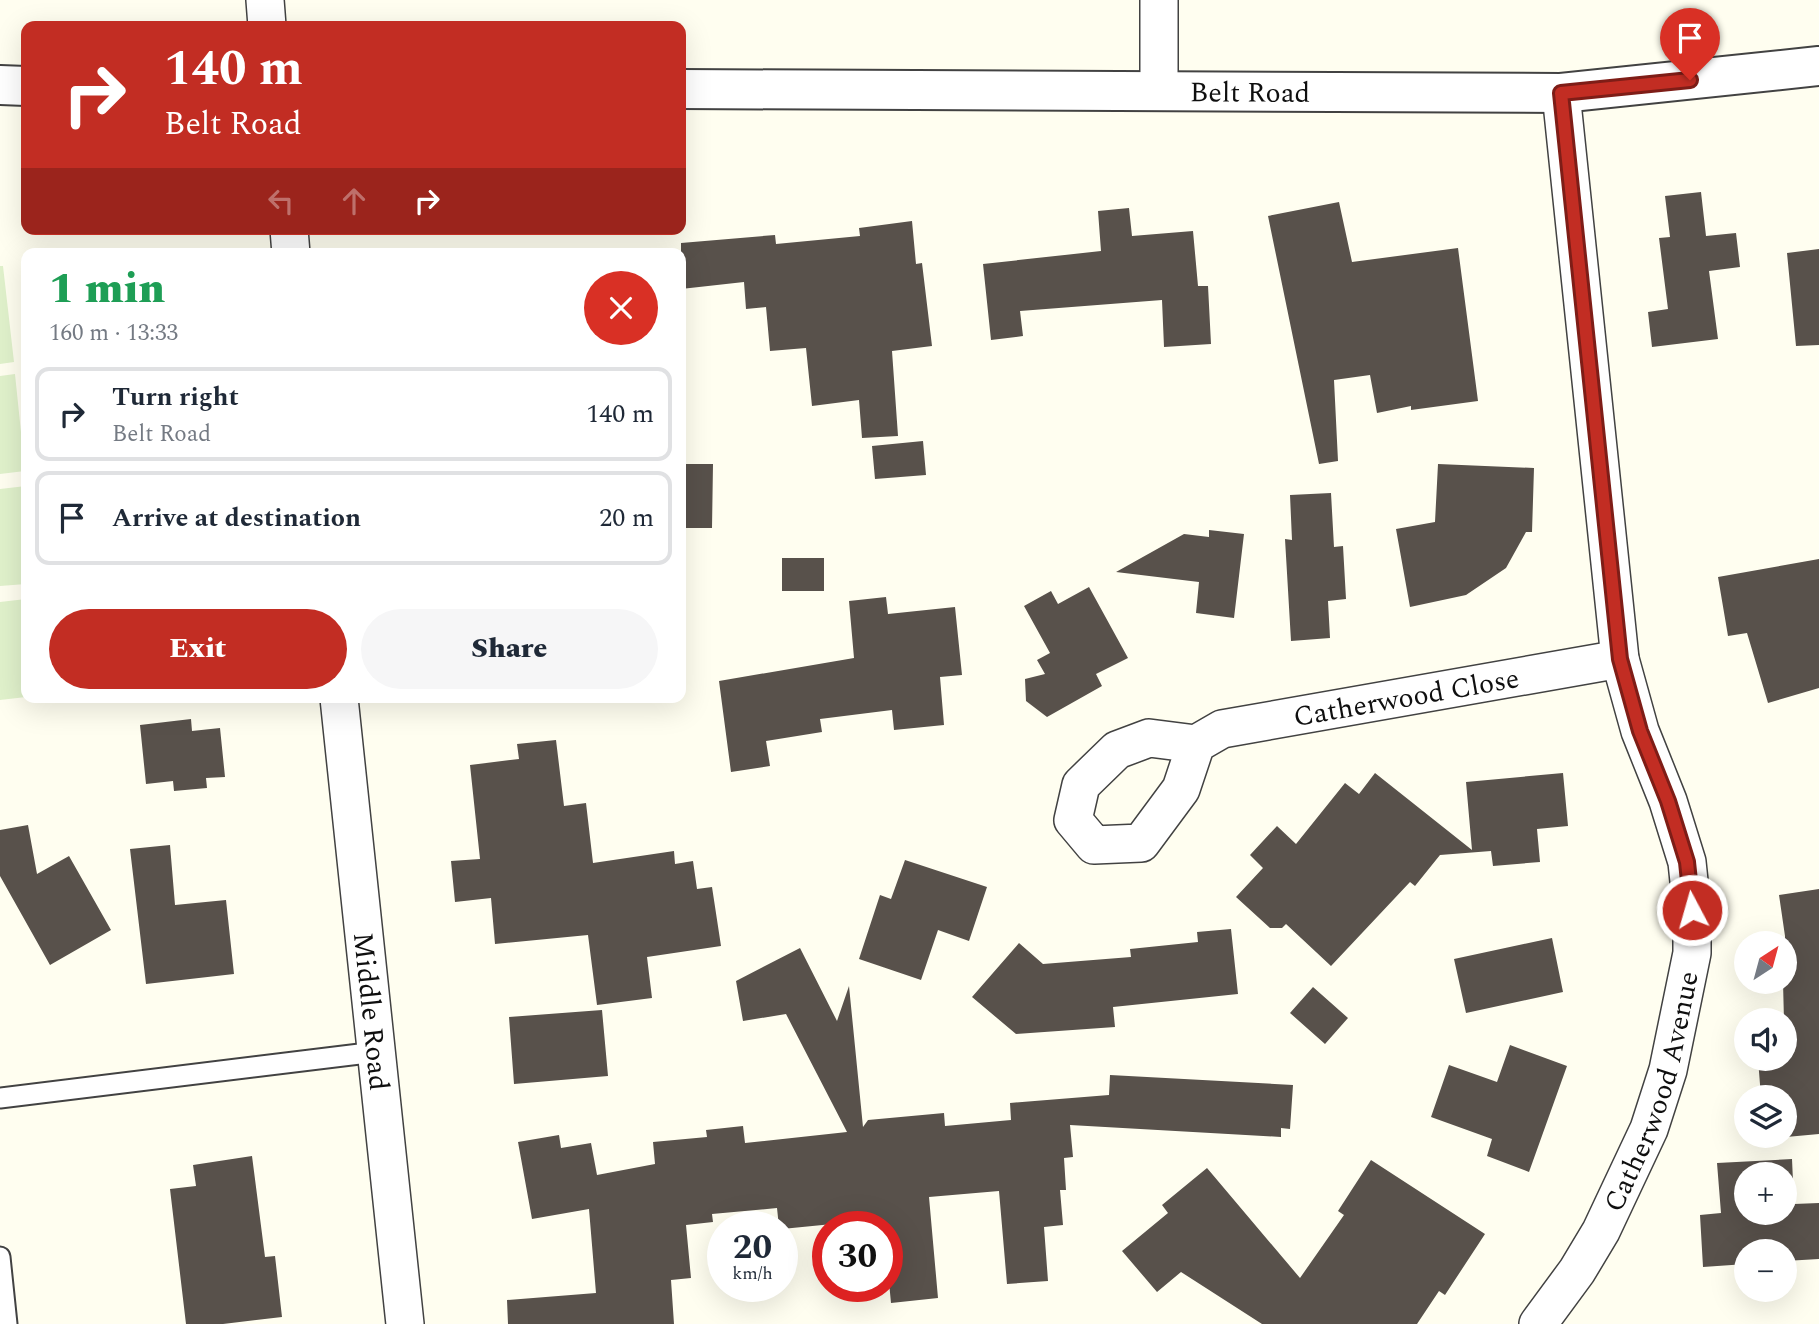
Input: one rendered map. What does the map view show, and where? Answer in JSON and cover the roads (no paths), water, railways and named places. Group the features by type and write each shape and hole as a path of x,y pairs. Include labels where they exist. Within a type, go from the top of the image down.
{"street":[{"path":"265,0 267,21"},
{"path":"1158,91 1159,0"},
{"name":"Belt Road","path":"686,89 1561,93 1819,66"},
{"path":"0,85 21,86"},
{"name":"Catherwood Avenue","path":"1538,1324 1577,1271 1601,1231 1649,1129 1668,1070 1692,953 1692,910 1687,862 1668,801 1640,731 1620,659 1561,93"},
{"name":"Catherwood Close","path":"1196,744 1222,729 1620,659"},
{"name":"Middle Road","path":"339,703 405,1324"}],"lane":[{"path":"0,1098 376,1052"},
{"path":"0,1257 7,1324"}]}
